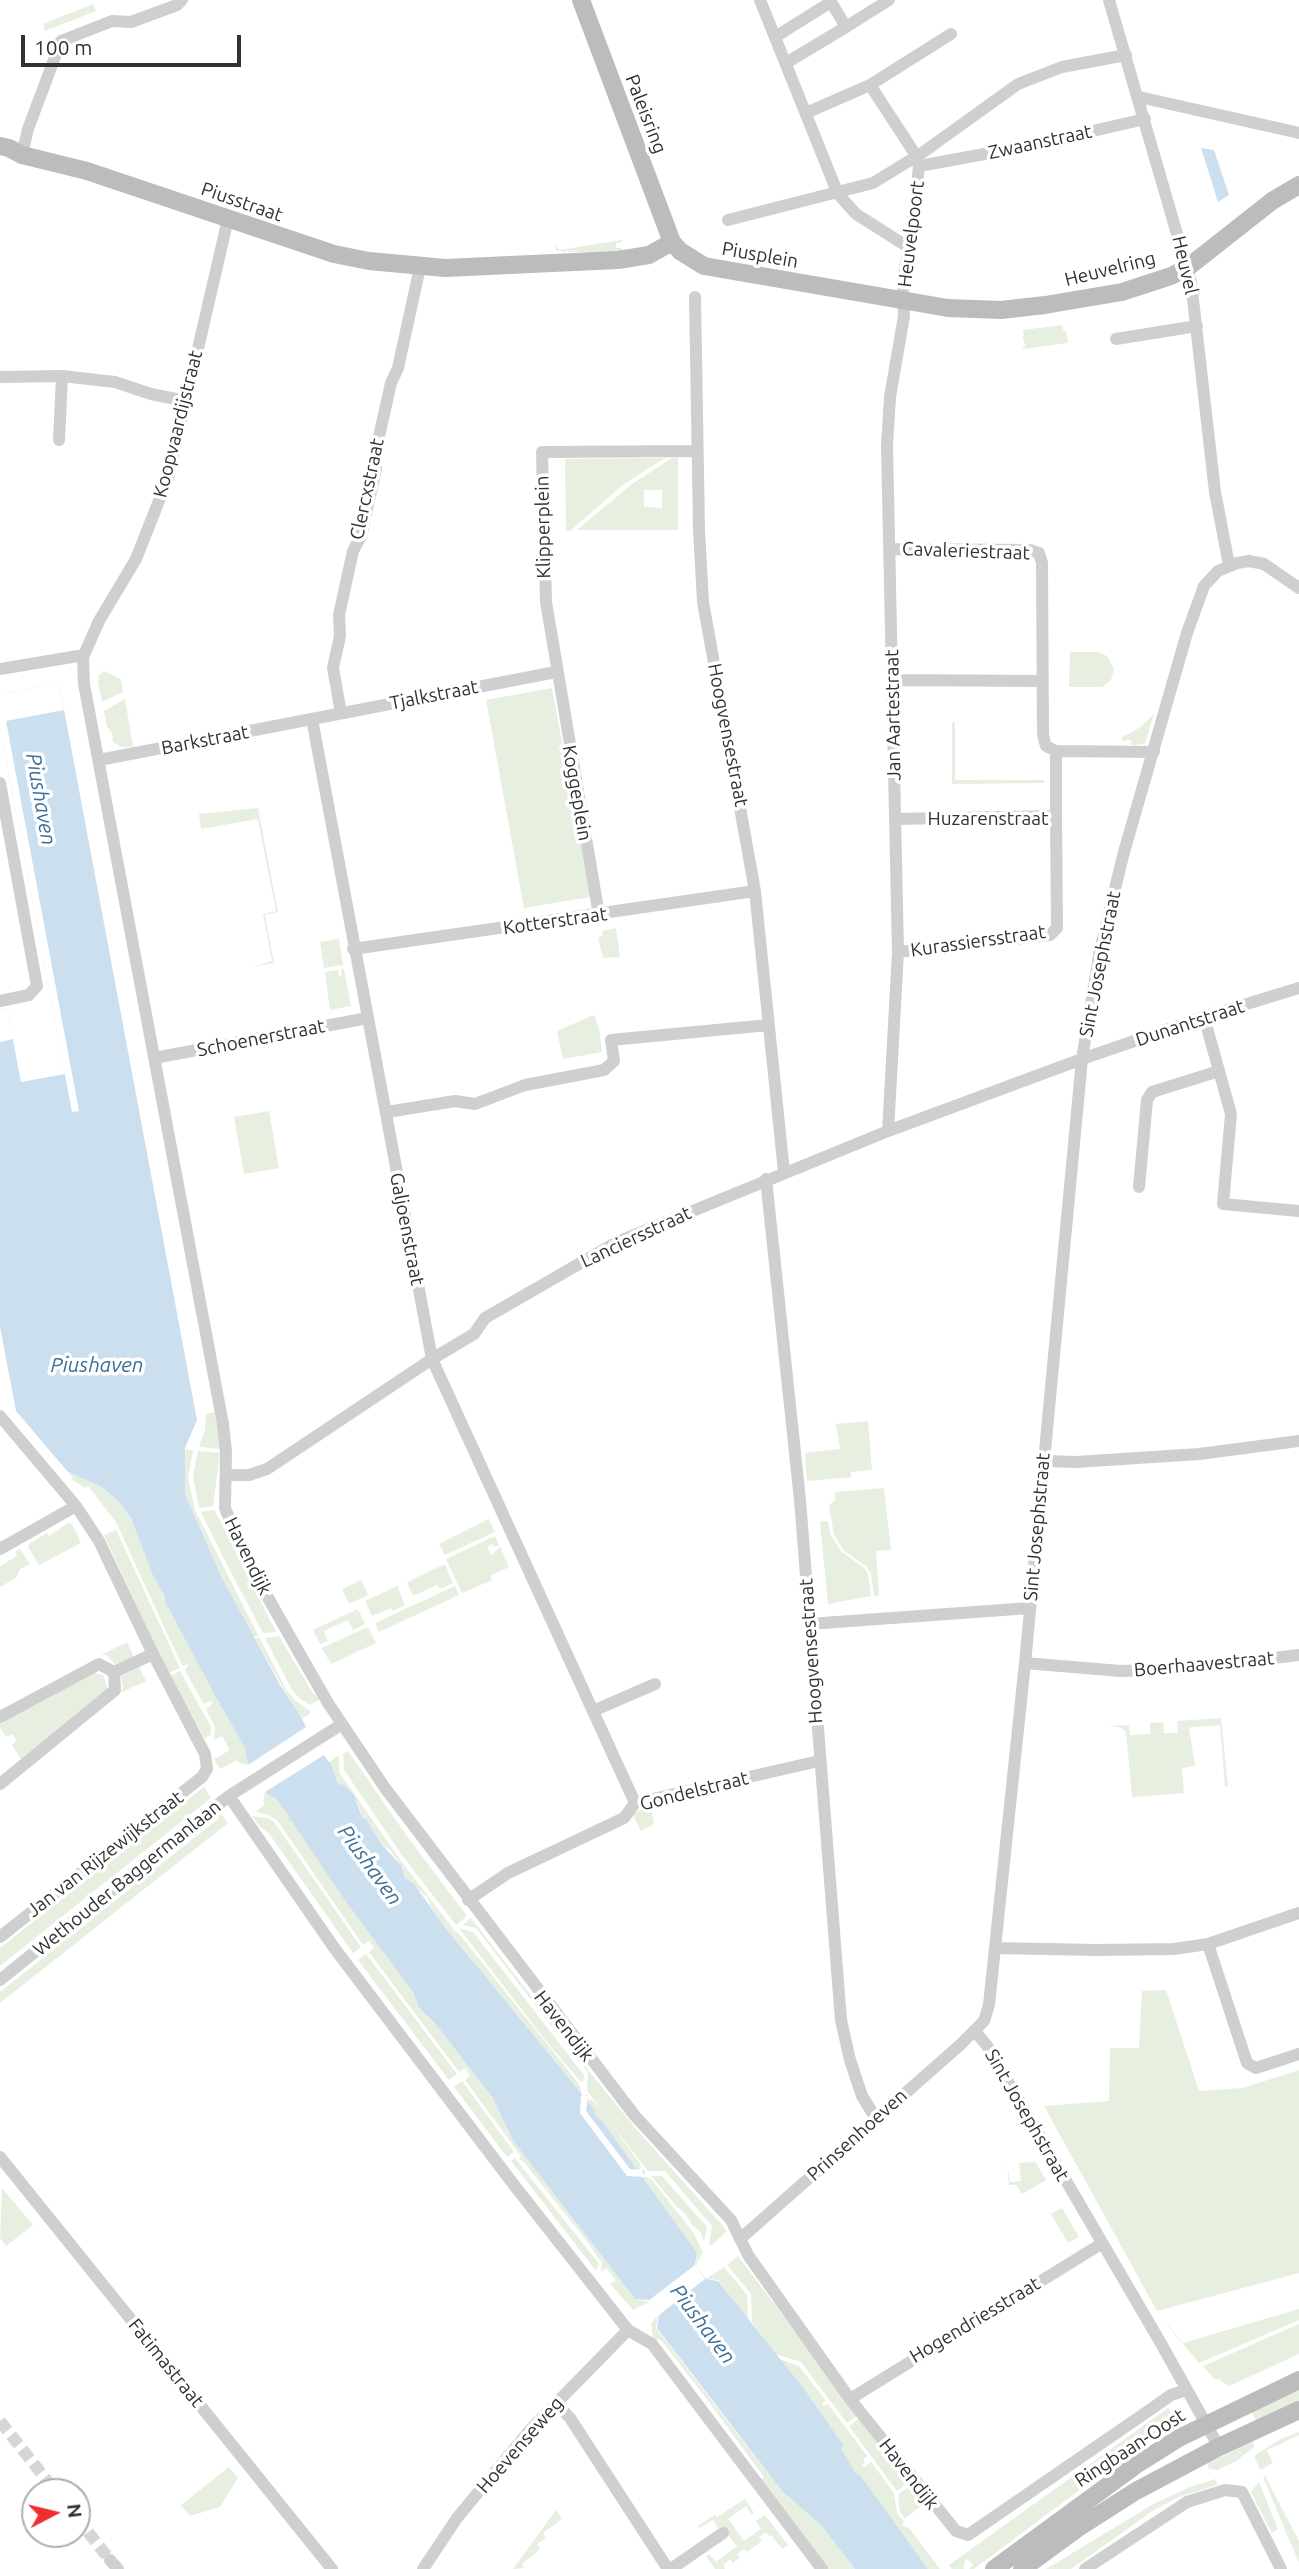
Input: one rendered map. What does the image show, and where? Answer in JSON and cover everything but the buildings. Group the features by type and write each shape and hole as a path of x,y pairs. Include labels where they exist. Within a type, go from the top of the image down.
{"street":[{"path":"22,155 28,129 61,41 112,21 131,22 177,5 182,0"},
{"name":"Paleisring","path":"581,0 673,242"},
{"path":"760,0 838,194 856,214 908,247"},
{"path":"786,63 889,0"},
{"name":"Heuvel","path":"1109,0 1186,262 1215,492 1229,565"},
{"path":"775,37 831,2 846,27"},
{"path":"807,116 870,85 951,34"},
{"path":"870,85 919,159 1018,84 1062,67 1126,55"},
{"path":"1139,97 1299,133"},
{"name":"Zwaanstraat","path":"934,163 1023,148 1145,119"},
{"name":"Piusstraat","path":"0,146 334,254 420,267 633,260 661,251 673,242"},
{"name":"Piusstraat","path":"0,157 22,155"},
{"name":"Piusplein","path":"728,220 873,183 919,159 934,163"},
{"name":"Heuvelpoort","path":"903,301 903,282 919,159"},
{"name":"Heuvelring","path":"903,301 978,310 1045,305 1122,292 1157,281 1272,201 1299,186"},
{"name":"Koopvaardijstraat","path":"83,657 99,621 136,559 168,478 228,219"},
{"name":"Piusplein","path":"673,242 680,251 704,266 903,301"},
{"name":"Clercxstraat","path":"341,713 333,668 340,636 339,615 353,551 361,536 376,469 379,437 391,383 398,368 420,267"},
{"name":"Hoogvensestraat","path":"695,297 703,602 755,891 784,1172"},
{"name":"Jan Aartestraat","path":"887,1131 898,952 887,446 890,397 904,316 903,301"},
{"path":"1116,339 1196,326"},
{"path":"0,377 62,376 115,382 151,394 186,401"},
{"path":"59,440 62,376"},
{"name":"Klipperplein","path":"556,672 544,580 542,452 697,451"},
{"name":"Cavaleriestraat","path":"891,549 1030,550 1039,553 1042,563 1043,681"},
{"path":"1229,565 1249,561 1264,564 1299,589"},
{"name":"Sint Josephstraat","path":"1219,2447 988,2047 975,2031 984,2021 989,2005 1025,1663 1082,1059 1100,950 1124,852 1199,596 1209,579 1229,565"},
{"path":"0,669 83,657 84,684 223,1424 226,1475"},
{"name":"Tjalkstraat","path":"312,719 556,672"},
{"name":"Koggeplein","path":"556,672 599,915"},
{"path":"893,680 1043,681 1043,735 1046,746 1056,751 1154,752"},
{"name":"Barkstraat","path":"99,760 312,719"},
{"name":"Galjoenstraat","path":"312,719 432,1359 635,1803"},
{"path":"1056,751 1056,816"},
{"path":"0,783 37,986 29,995 0,1001"},
{"name":"Huzarenstraat","path":"895,819 1056,816 1057,928"},
{"name":"Kotterstraat","path":"353,949 755,891"},
{"name":"Kurassiersstraat","path":"898,952 1050,935 1057,928"},
{"name":"Dunantstraat","path":"1082,1059 1299,988"},
{"path":"1204,1017 1231,1114 1223,1204 1299,1211"},
{"name":"Schoenerstraat","path":"154,1058 368,1018"},
{"path":"387,1112 455,1101 475,1104 525,1085 604,1070 614,1061 611,1040 769,1025"},
{"name":"Lanciersstraat","path":"226,1475 249,1475 267,1469 474,1334 485,1318 617,1242 887,1131 1082,1059"},
{"path":"1139,1186 1147,1100 1152,1092 1219,1071"},
{"name":"Hoogvensestraat","path":"766,1179 800,1500 841,2020 862,2096 875,2117"},
{"path":"0,1416 76,1506 99,1541 153,1654 114,1672"},
{"path":"1044,1461 1076,1462 1199,1454 1299,1441"},
{"name":"Havendijk","path":"226,1475 225,1508 250,1566 342,1724 385,1788 635,2116 731,2220 748,2255 850,2399 945,2520 956,2531 968,2535"},
{"path":"0,1549 76,1506"},
{"path":"810,1624 1030,1608"},
{"name":"Jan van Rijzewijkstraat","path":"0,1936 202,1777 207,1769 205,1754 153,1654"},
{"name":"Boerhaavestraat","path":"1025,1663 1120,1671 1184,1669 1299,1655"},
{"path":"0,1717 99,1664 114,1672"},
{"path":"0,1784 115,1690 114,1672"},
{"path":"593,1711 655,1684"},
{"name":"Wethouder Baggermanlaan","path":"0,1980 229,1796 342,1724"},
{"name":"Gondelstraat","path":"468,1899 508,1873 624,1818 635,1803 819,1760"},
{"path":"229,1796 335,1949 514,2185 628,2330 652,2344 822,2569"},
{"path":"995,1948 1174,1949 1208,1944 1299,1913"},
{"path":"1208,1944 1247,2063 1256,2068 1299,2054"},
{"name":"Prinsenhoeven","path":"740,2239 975,2031"},
{"name":"Fatimastraat","path":"0,2157 332,2569"},
{"name":"Hogendriesstraat","path":"850,2399 1101,2244"},
{"name":"Hoevenseweg","path":"423,2569 457,2518 529,2431 628,2330"},
{"name":"Ringbaan-Oost","path":"994,2569 1136,2465 1179,2438 1299,2380"},
{"name":"Ringbaan-Oost","path":"968,2535 1162,2401 1186,2390"},
{"path":"556,2403 570,2418 670,2569 723,2533"},
{"name":"Ringbaan-Oost","path":"1022,2569 1078,2528 1136,2491 1219,2447 1299,2410"},
{"path":"1085,2569 1187,2502 1225,2490 1242,2492 1281,2569"}],"green space":[{"path":"93,4 96,11 45,31 43,24"},
{"path":"622,240 616,243 616,248 622,248 622,253 556,250 556,245 559,250"},
{"path":"1062,325 1068,343 1023,349 1026,346 1022,337 1023,330"},
{"path":"665,458 624,484 570,531 566,531 565,459"},
{"path":"672,458 678,458 678,530 577,530 632,484","holes":["644,490 662,490 662,508 644,507"]},
{"path":"1070,652 1097,652 1107,656 1114,669 1111,680 1102,687 1069,687"},
{"path":"104,671 121,679 123,692 102,702 98,682 99,675"},
{"path":"552,688 591,897 524,908 486,700"},
{"path":"125,699 133,747 122,747 113,742 104,711"},
{"path":"1154,714 1145,744 1132,745 1131,740 1122,741 1122,737 1139,728"},
{"path":"952,722 955,722 955,780 1044,780 1044,783 952,784"},
{"path":"258,808 278,912 265,915 274,963 253,967 272,961 263,914 276,911 258,819 201,829 199,814"},
{"path":"616,928 620,957 603,958 598,937 603,936 602,931"},
{"path":"339,939 343,965 324,968 320,942"},
{"path":"344,969 351,1006 330,1010 325,972 338,970 339,977"},
{"path":"594,1015 599,1028 602,1052 563,1059 557,1031"},
{"path":"269,1111 279,1168 244,1174 234,1117"},
{"path":"215,1412 222,1449 199,1447 205,1430 206,1414"},
{"path":"868,1421 872,1470 851,1472 851,1477 807,1481 805,1453 840,1449 836,1424"},
{"path":"186,1449 193,1451 188,1478 195,1510 258,1635 253,1638 222,1578 185,1494 183,1477"},
{"path":"198,1451 220,1453 213,1506 199,1508 193,1476"},
{"path":"68,1472 102,1487 119,1502 131,1518 153,1576 165,1596 165,1602 245,1748 248,1765 237,1760 220,1769 214,1759 230,1750 222,1736 214,1740 215,1727 206,1709 213,1703 211,1701 204,1704 195,1689 185,1670 189,1664 183,1666 177,1655 116,1522 88,1486 85,1488 71,1479 73,1477"},
{"path":"884,1488 891,1550 876,1551 879,1596 874,1596 871,1573 866,1566 844,1551 834,1535 829,1505 835,1500 835,1492"},
{"path":"214,1510 276,1632 263,1633 224,1559 201,1512"},
{"path":"489,1519 495,1532 445,1555 439,1544"},
{"path":"828,1521 830,1533 841,1551 868,1574 871,1596 828,1604 820,1522"},
{"path":"68,1523 72,1524 81,1543 39,1565 28,1547 29,1544 47,1533 49,1536"},
{"path":"116,1530 180,1668 168,1673 104,1535"},
{"path":"495,1536 499,1545 494,1547 492,1544 487,1547 491,1555 500,1547 509,1567 490,1576 492,1580 462,1593 446,1559"},
{"path":"20,1549 30,1564 20,1569 16,1578 0,1587 0,1566 17,1556 15,1552"},
{"path":"445,1564 453,1583 440,1589 437,1585 413,1596 407,1582"},
{"path":"361,1580 368,1595 349,1604 342,1589"},
{"path":"397,1586 405,1605 372,1616 365,1601"},
{"path":"455,1586 459,1595 379,1632 375,1623"},
{"path":"358,1609 365,1624 353,1630 348,1620 324,1631 328,1641 320,1644 313,1630"},
{"path":"368,1627 376,1643 331,1664 322,1648"},
{"path":"279,1636 319,1700 310,1705 299,1698 291,1688 265,1638"},
{"path":"259,1637 287,1691 311,1712 304,1719 296,1711 255,1639"},
{"path":"127,1642 134,1657 115,1664 106,1655 101,1655"},
{"path":"139,1667 146,1681 120,1693 123,1688 121,1676"},
{"path":"180,1671 211,1727 211,1734 205,1739 170,1676"},
{"path":"92,1672 103,1675 106,1690 21,1759 12,1745 17,1741 12,1734 6,1737 0,1728 0,1721"},
{"path":"1221,1718 1228,1786 1225,1787 1220,1725 1195,1727 1189,1728 1195,1766 1182,1768 1184,1793 1132,1797 1126,1732 1120,1727 1108,1726 1129,1725 1130,1735 1150,1734 1150,1723 1163,1722 1164,1733 1178,1733 1177,1721"},
{"path":"348,1751 467,1916 456,1925 404,1858 344,1770 343,1754"},
{"path":"339,1755 339,1772 401,1861 579,2084 582,2095 445,1927 428,1898 405,1878 401,1865 390,1850 382,1845 362,1817 358,1803 337,1783 330,1761"},
{"path":"204,1787 211,1798 0,1966 0,1948"},
{"path":"265,1792 277,1800 292,1819 346,1902 413,1992 419,2008 434,2022 492,2097 514,2142 635,2299 649,2302 633,2310 610,2284 616,2280 606,2268 601,2272 602,2263 586,2240 519,2159 521,2156 465,2080 470,2076 465,2068 459,2072 369,1952 374,1948 369,1941 363,1945 277,1820 256,1812 265,1804"},
{"path":"651,1807 654,1824 641,1831 633,1815"},
{"path":"219,1815 228,1823 0,2003 0,1992 218,1819"},
{"path":"252,1816 268,1818 274,1822 361,1947 353,1953 268,1832 260,1827"},
{"path":"471,1918 581,2061 579,2062 476,1928 463,1925"},
{"path":"459,1928 473,1932 584,2075 583,2082 546,2041"},
{"path":"366,1954 457,2074 449,2080 358,1960"},
{"path":"1166,1990 1199,2091 1243,2088 1299,2070 1299,2273 1157,2311 1044,2106 1109,2101 1110,2048 1139,2048 1142,1991"},
{"path":"584,2065 637,2130 727,2231 711,2246 712,2226 665,2171 648,2171 597,2105 587,2090 588,2073"},
{"path":"462,2081 514,2152 507,2157 454,2087"},
{"path":"582,2095 588,2095 588,2099 593,2101 608,2119 641,2165 640,2170 645,2170 645,2176 652,2180 693,2232 703,2252 696,2265 697,2254 602,2121 593,2114"},
{"path":"515,2158 599,2264 596,2271 511,2161"},
{"path":"1034,2160 1046,2180 1022,2194 1016,2185 1009,2185 1007,2162 1010,2182 1021,2181 1019,2163"},
{"path":"651,2176 662,2176 707,2227 704,2242 701,2233 685,2213"},
{"path":"2,2188 33,2225 6,2246 0,2238"},
{"path":"1062,2208 1079,2237 1068,2243 1051,2214"},
{"path":"738,2256 858,2415 847,2423 801,2362 775,2354 752,2322 751,2294 727,2265"},
{"path":"724,2267 747,2295 748,2320 718,2280 706,2279"},
{"path":"1299,2309 1299,2320 1199,2363 1167,2325 1179,2318 1168,2325 1183,2343"},
{"path":"658,2315 656,2328 742,2440 782,2491 821,2525 855,2569 828,2569 760,2481 764,2477 709,2402 661,2340 653,2338 651,2324"},
{"path":"1299,2324 1299,2354 1229,2386 1218,2379 1215,2380 1203,2366"},
{"path":"779,2359 799,2366 826,2401 822,2404 828,2404 867,2456 862,2465 864,2467 871,2462 894,2493 897,2513 904,2522 902,2525 910,2529 940,2569 928,2569 911,2548 860,2475 856,2475 841,2448 842,2444 805,2390"},
{"path":"1299,2390 1299,2404 1257,2423 1252,2412"},
{"path":"1168,2408 1174,2419 974,2569 969,2569 973,2565 967,2559 964,2569 952,2569 949,2565"},
{"path":"860,2418 908,2483 897,2491 849,2426"},
{"path":"1299,2432 1299,2435 1267,2450 1273,2463 1260,2470 1254,2456 1281,2439"},
{"path":"1253,2441 1254,2447 1236,2461 1217,2470 1209,2469 1207,2464"},
{"path":"229,2467 238,2478 220,2507 190,2516 181,2505"},
{"path":"1265,2476 1299,2541 1299,2563 1263,2477"},
{"path":"1216,2479 1217,2485 1179,2497 1154,2510 1071,2569 1046,2569 1155,2503"},
{"path":"1259,2482 1278,2529 1272,2533 1251,2492"},
{"path":"910,2485 924,2504 905,2518 900,2512 898,2495"},
{"path":"745,2499 754,2513 752,2515 746,2506 728,2519 744,2541 761,2529 756,2521 765,2515 788,2545 782,2549 766,2532 759,2537 762,2541 747,2552 744,2549 737,2554 740,2558 733,2563 730,2559 724,2564 725,2569 715,2569 706,2556 709,2554 716,2562 737,2546 713,2520 699,2528 697,2526"},
{"path":"556,2510 562,2519 543,2533 546,2538 537,2544 540,2549 522,2564 524,2568 513,2569"}],"water":[{"path":"1201,148 1214,150 1229,195 1218,202"},
{"name":"Piushaven","path":"59,683 197,1420 185,1448 185,1494 222,1578 280,1685 330,1761 338,1784 344,1785 354,1795 362,1817 382,1845 401,1865 405,1878 414,1884 445,1927 595,2111 594,2114 602,2121 697,2253 695,2265 706,2279 718,2281 805,2390 843,2445 841,2448 856,2474 860,2475 928,2569 855,2569 821,2525 782,2491 657,2328 659,2315 648,2300 635,2299 514,2142 492,2097 434,2022 419,2008 413,1992 346,1902 291,1820 288,1821 289,1816 277,1800 265,1792 248,1765 245,1748 165,1602 165,1596 153,1576 131,1518 119,1502 102,1487 68,1472 16,1411 0,1327 0,1009 7,1008 21,1082 65,1074 0,727 0,694"}],"pier":[{"path":"59,683 64,710 6,721 79,1111 72,1112 0,727 0,694"},
{"path":"7,1008 13,1039 0,1042 0,1009"},
{"path":"305,1716 333,1760 329,1762 324,1755 264,1795 245,1765 306,1727 302,1719"},
{"path":"581,2095 588,2096 586,2111 630,2169 641,2170 645,2177 627,2176 580,2113"},
{"path":"695,2265 705,2279 659,2315 648,2301"}],"tunnel":[{"path":"0,2421 45,2478"},
{"path":"91,2536 110,2560"}]}
